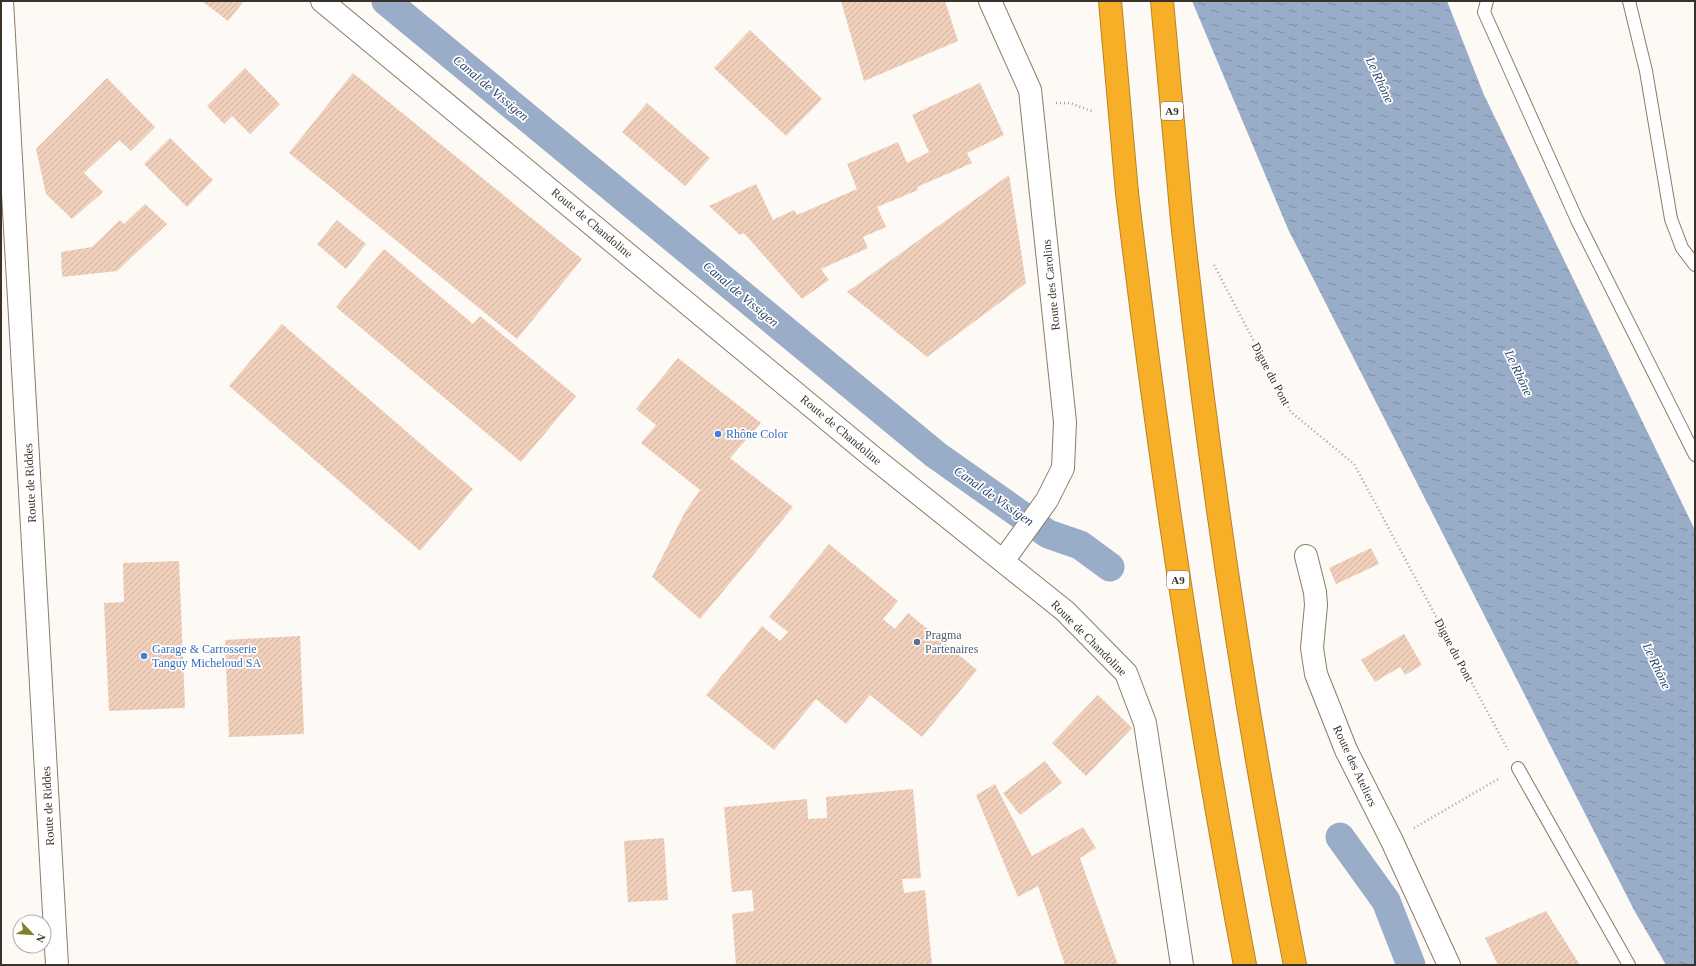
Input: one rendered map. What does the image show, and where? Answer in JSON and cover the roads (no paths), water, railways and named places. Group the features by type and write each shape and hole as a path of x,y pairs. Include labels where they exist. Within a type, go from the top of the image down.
{"highway":[{"name":"A9","path":"1110,1 1127,193 1150,382 1180,588 1222,845 1246,965"},
{"name":"A9","path":"1162,1 1182,221 1214,484 1231,604 1274,855 1295,965"}],"street":[{"name":"Route de Riddes","path":"2,1 57,965"},
{"name":"Route de Chandoline","path":"322,1 863,448 1066,611 1126,673 1145,723 1182,965"},
{"name":"Route des Carolins","path":"990,1 1030,90 1065,422 1063,468 1047,500 1003,561"},
{"name":"Route des Ateliers","path":"1306,556 1315,592 1316,605 1312,648 1316,674 1346,750 1392,841 1449,965"}],"lane":[{"path":"1628,1 1646,71 1672,219 1682,248 1695,265"},
{"path":"1484,5 1577,220 1695,455"},
{"path":"1518,768 1629,965"}],"water":[{"name":"Le Rhône","path":"1192,1 1447,1 1484,95 1695,530 1695,965 1666,965 1634,910 1288,229"}],"waterway":[{"name":"Canal de Vissigen","path":"386,1 936,455 1048,534 1080,545 1110,567"},
{"name":"Canal de Vissigen","path":"1340,837 1386,901 1411,965"}],"place":[{"name":"Rhône Color","path":"718,434"},
{"name":"Pragma Partenaires","path":"917,642"},
{"name":"Garage & Carrosserie Tanguy Micheloud SA","path":"144,656"}]}
